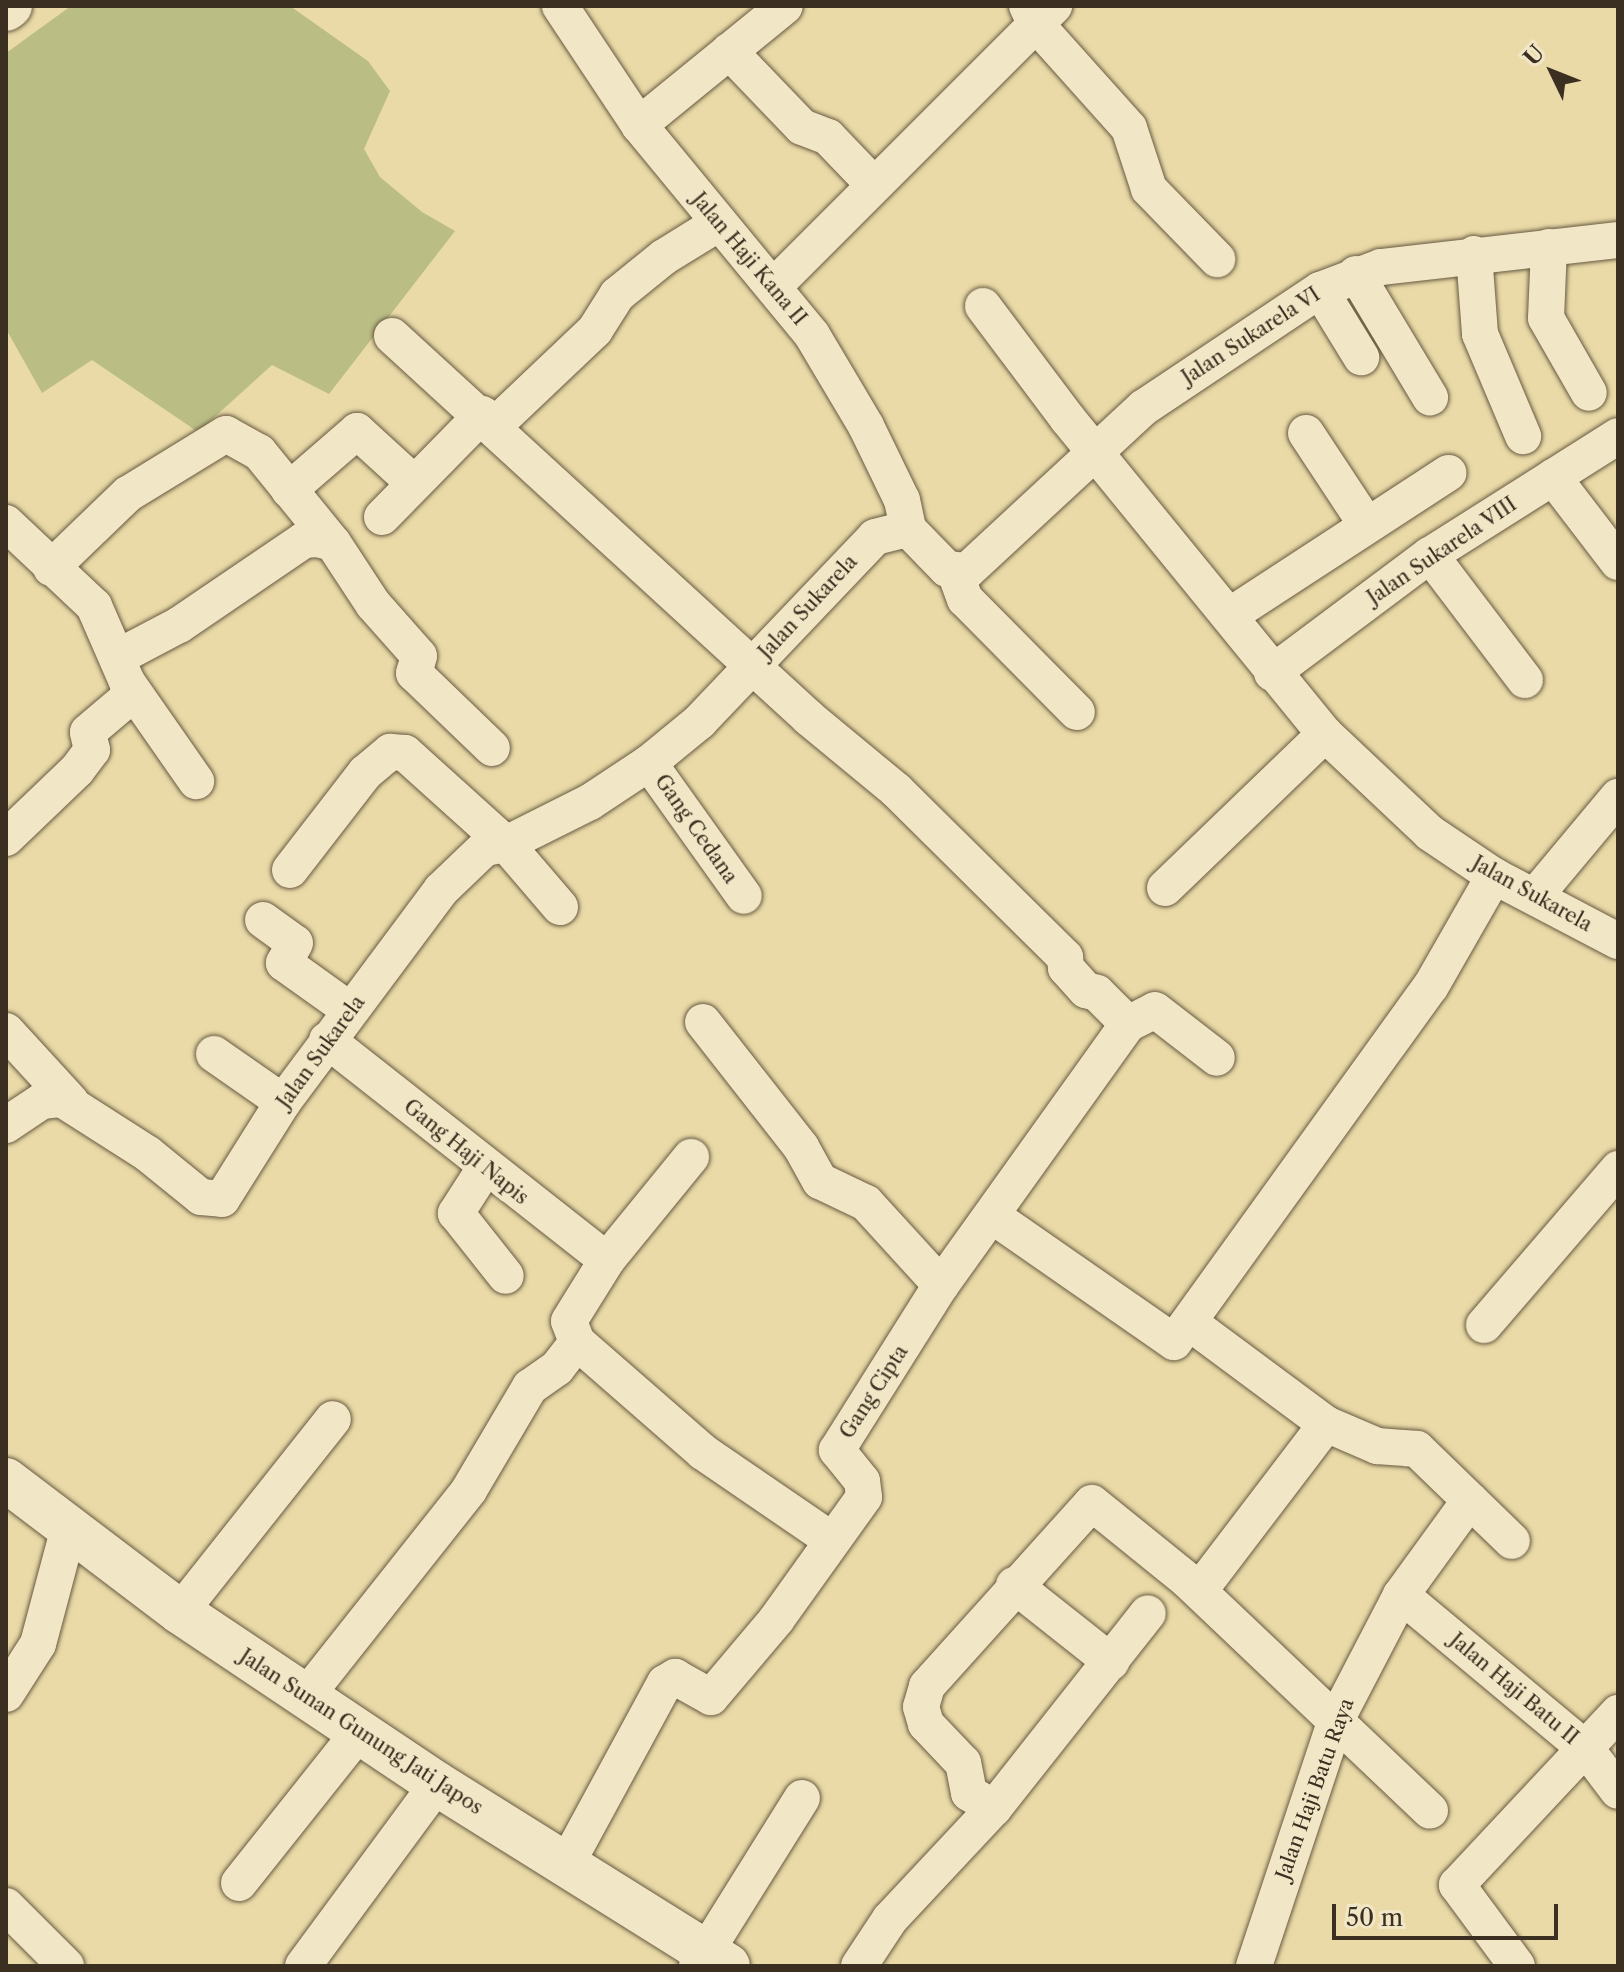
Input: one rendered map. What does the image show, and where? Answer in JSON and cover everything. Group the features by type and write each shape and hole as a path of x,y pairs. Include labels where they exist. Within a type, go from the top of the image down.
{"street":[{"name":"Jalan Haji Kana II","path":"560,6 639,125 719,223 775,285 812,335 866,426 902,500 908,529"},
{"path":"639,125 785,6"},
{"path":"775,285 1038,12 1129,128 1149,189 1217,259"},
{"path":"729,51 802,127 828,137 874,185"},
{"path":"382,517 414,483 595,330 617,295 664,257 719,223"},
{"name":"Jalan Sukarela VI","path":"1096,454 1143,408 1320,290 1356,274 1474,254 1618,240"},
{"path":"1549,247 1546,318 1589,393"},
{"path":"1474,254 1480,334 1523,436"},
{"path":"1356,274 1430,397"},
{"path":"1320,290 1361,357"},
{"name":"Jalan Sukarela","path":"983,306 1096,454 1272,673 1325,734 1430,833 1494,876 1536,895 1618,941"},
{"path":"392,336 489,420 753,665 896,790 1065,957 1066,968 1086,990 1097,993 1128,1024 1155,1010 1217,1058"},
{"path":"289,490 357,431 414,483"},
{"path":"1306,433 1366,524"},
{"path":"51,568 128,494 217,437 235,435 259,452 333,543 373,604 419,656 414,673 492,748"},
{"name":"Jalan Sukarela VIII","path":"1272,673 1430,555 1618,436"},
{"path":"955,572 976,566 1096,454"},
{"path":"1229,616 1448,473"},
{"path":"1553,477 1618,562"},
{"path":"908,529 955,572 965,599 1077,712"},
{"name":"Jalan Sukarela","path":"71,1102 209,1202 222,1199 235,1184 283,1102 441,890 485,848 506,844 590,802 649,763 699,722 875,537 908,529"},
{"path":"8,530 94,606 134,693 196,781"},
{"path":"118,657 179,625 304,540 333,543"},
{"path":"1430,555 1525,680"},
{"path":"6,838 77,770 92,750 88,732 134,693"},
{"path":"1165,888 1325,734"},
{"path":"290,870 365,773 390,752 405,753 427,768 506,844 560,907"},
{"name":"Gang Cedana","path":"649,763 744,896"},
{"path":"1536,895 1618,797"},
{"path":"994,1217 1174,1342 1190,1323 1231,1257 1431,986 1494,876"},
{"path":"263,920 295,943 284,963 350,1010"},
{"path":"703,1022 801,1147 820,1181 866,1203 941,1285"},
{"name":"Gang Cipta","path":"566,1865 665,1683 675,1677 711,1697 776,1620 830,1539 864,1497 862,1481 837,1450 941,1285 994,1217 1128,1024"},
{"path":"6,1031 71,1102"},
{"name":"Gang Haji Napis","path":"327,1040 485,1168 607,1260"},
{"path":"214,1054 283,1102"},
{"path":"6,1125 42,1101 71,1102"},
{"path":"691,1157 607,1260 569,1321 577,1342 703,1452 830,1539"},
{"path":"485,1168 456,1213 506,1276"},
{"path":"1484,1325 1618,1169"},
{"path":"1190,1323 1326,1424 1377,1446 1417,1449 1512,1541"},
{"path":"306,1696 469,1490 530,1387 557,1368 577,1342"},
{"path":"180,1612 333,1419"},
{"path":"1199,1591 1326,1424"},
{"name":"Jalan Sunan Gunung Jati Japos","path":"6,1480 68,1531 180,1612 710,1961"},
{"name":"Jalan Haji Batu Raya","path":"1254,1966 1336,1720 1401,1595 1470,1500"},
{"path":"994,1808 969,1793 963,1763 926,1724 921,1707 927,1686 1014,1585 1092,1503 1199,1591 1430,1811"},
{"path":"6,1694 38,1644 68,1531"},
{"path":"1014,1585 1111,1662"},
{"name":"Jalan Haji Batu II","path":"1401,1595 1587,1750 1618,1791"},
{"path":"859,1966 890,1919 994,1808 1148,1613"},
{"path":"1517,1966 1457,1885 1587,1750 1618,1713"},
{"path":"239,1883 359,1732"},
{"path":"305,1963 437,1784"},
{"path":"710,1961 802,1798"},
{"path":"6,1906 66,1966"}],"green space":[{"path":"71,6 290,6 368,61 390,91 364,149 380,177 422,212 455,231 329,394 272,365 198,432 92,360 42,393 6,329 6,53"}]}
